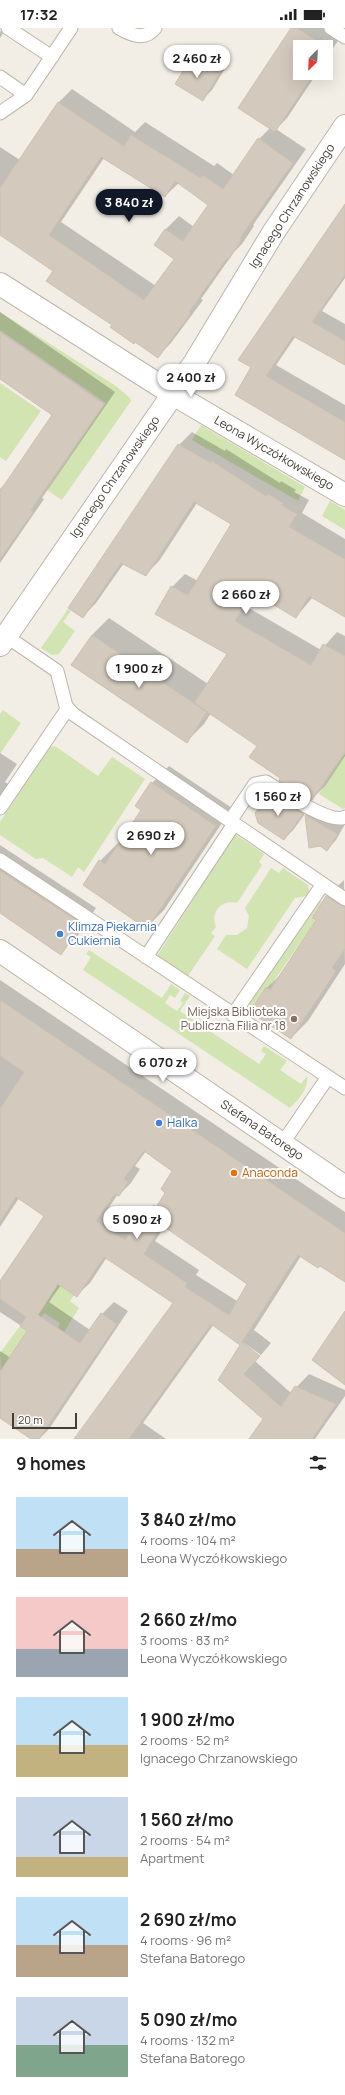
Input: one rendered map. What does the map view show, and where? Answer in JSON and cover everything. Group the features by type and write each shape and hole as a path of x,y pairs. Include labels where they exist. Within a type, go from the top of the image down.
{"street":[{"name":"Ignacego Chrzanowskiego","path":"3,640 195,362 273,233 345,126"},
{"name":"Leona Wyczółkowskiego","path":"0,284 173,394 345,495"},
{"name":"Stefana Batorego","path":"0,951 345,1187"}],"lane":[{"path":"8,28 52,57"},
{"path":"0,113 26,95 71,28"},
{"path":"119,28 132,35 143,36 150,34 155,28"},
{"path":"331,28 345,37"},
{"path":"0,77 26,95"},
{"path":"3,640 57,671 66,706 73,714 345,899"},
{"path":"0,808 68,708"},
{"path":"146,957 232,823 255,784 259,782 266,782 328,817 342,819 345,817"},
{"path":"0,860 345,1088"},
{"path":"233,1015 323,884"},
{"path":"282,1144 328,1077"}],"green space":[{"path":"0,312 116,386 130,398 131,401 62,500 47,490 106,403 0,330"},
{"path":"0,383 41,411 6,461 0,457"},
{"path":"201,425 305,487 298,501 192,440"},
{"path":"330,501 345,510 345,530 322,516"},
{"path":"68,609 71,611 63,622 75,631 59,654 52,655 41,648"},
{"path":"3,710 21,723 0,754 0,714"},
{"path":"55,746 98,776 112,757 145,779 84,872 78,867 72,877 43,858 36,859 0,835 0,822 50,747"},
{"path":"345,754 345,808 343,809 319,794"},
{"path":"236,835 264,854 259,862 262,865 237,903 226,903 218,908 214,916 216,927 211,933 215,936 188,976 157,956"},
{"path":"271,868 279,873 283,868 308,885 309,891 306,896 295,898 247,969 217,949 226,935 237,935 247,928 249,916 245,908"},
{"path":"318,899 322,902 311,918 315,921 269,988 266,987 249,1012 244,1008"},
{"path":"89,950 162,998 171,984 180,990 175,998 170,995 165,1003 177,1011 183,1003 180,1001 185,993 190,996 180,1011 259,1064 266,1054 261,1051 264,1046 287,1061 280,1070 301,1084 307,1076 305,1090 290,1108 83,970 91,957 86,954"},
{"path":"58,1284 74,1295 70,1301 79,1308 64,1332 58,1328 60,1323 44,1313 41,1317 38,1314"},
{"path":"20,1326 27,1331 1,1371 0,1353"}],"building":[{"path":"291,28 297,28 315,40 293,40 293,80 309,80 275,132 238,108"},
{"path":"191,58 219,74 203,101 175,84"},
{"path":"58,102 124,146 131,135 201,178 203,175 223,189 258,138 293,163 240,238 242,239 229,259 227,258 189,312 191,313 158,358 135,342 134,344 110,327 112,325 46,281 53,271 0,235 0,188","holes":["101,157 165,197 175,181 208,205 183,241 165,229 154,245 174,259 144,300 49,235"]},
{"path":"345,204 345,275 312,322 345,341 345,365 293,336 266,376 345,422 345,460 235,395 251,367 238,360"},
{"path":"0,332 104,404 31,510 33,512 0,559 0,491 52,415 0,379"},
{"path":"178,444 211,463 212,461 266,496 268,494 283,503 282,505 297,514 289,527 345,559 345,617 309,596 296,618 252,592 235,621 311,665 323,644 345,656 345,752 312,800 279,781 280,778 249,757 257,746 194,703 227,654 155,614 171,586 188,595 231,524 194,502 146,576 121,563 83,618 68,608"},
{"path":"92,635 207,712 187,743 71,665"},
{"path":"151,782 216,826 147,929 83,885 99,860 105,864 141,810 135,806"},
{"path":"270,794 303,814 284,840 258,823 255,813"},
{"path":"305,815 338,834 327,851 320,846 309,848"},
{"path":"0,871 82,924 61,955 0,913"},
{"path":"326,896 345,907 345,949 332,968 336,971 291,1039 250,1012 266,987 270,990 316,920 312,918"},
{"path":"0,1000 345,1233 345,1282 320,1266 318,1268 298,1255 242,1342 260,1356 244,1374 281,1407 295,1386 336,1404 312,1439 249,1439 263,1419 218,1380 240,1345 211,1324 129,1439 74,1439 173,1303 104,1257 77,1297 58,1284 38,1315 80,1343 101,1313 117,1324 39,1439 31,1439 0,1418 0,1372 27,1331 20,1326 26,1317 0,1299 0,1281 44,1216 16,1197 0,1222 0,1109 24,1072 0,1056","holes":["144,1151 172,1171 161,1189 165,1193 150,1217 247,1284 229,1315 185,1287 187,1283 144,1254 160,1228 140,1216 125,1240 96,1221 115,1194 119,1196 128,1182 124,1179"]},
{"path":"345,1311 345,1385 312,1360"}],"place":[{"name":"Klimza Piekarnia Cukiernia","path":"60,934"},
{"name":"Miejska Biblioteka Publiczna Filia nr 18","path":"294,1019"},
{"name":"Halka","path":"159,1123"},
{"name":"Anaconda","path":"234,1173"}]}
